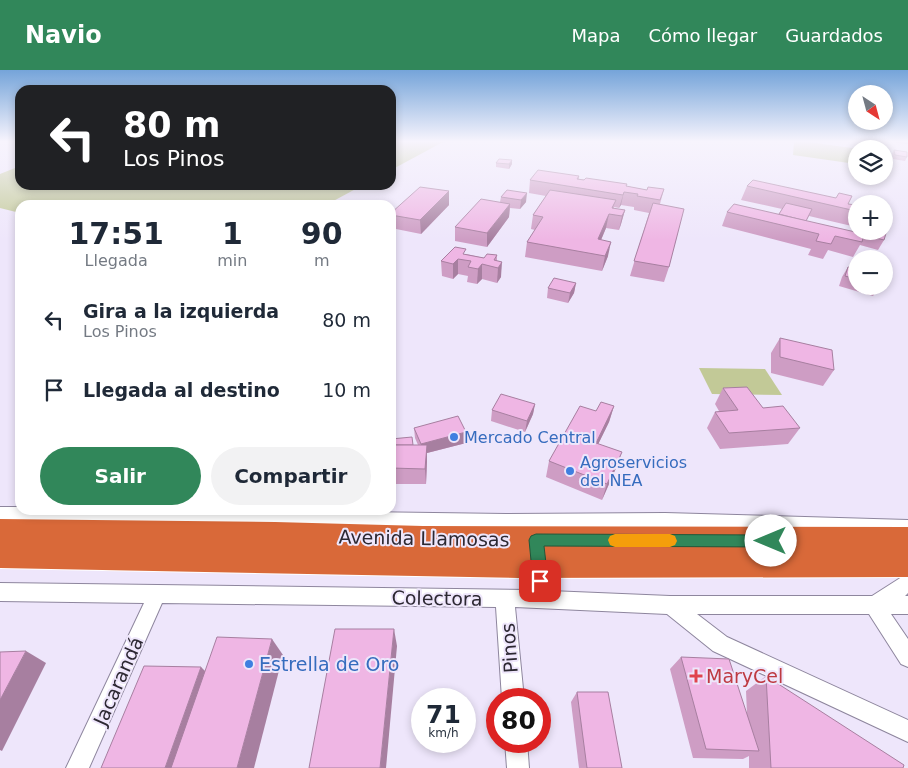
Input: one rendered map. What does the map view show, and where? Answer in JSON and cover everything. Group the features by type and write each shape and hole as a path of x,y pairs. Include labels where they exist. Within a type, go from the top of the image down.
{"highway":[{"name":"Avenida Llamosas","path":"0,532 135,526 536,541 908,562"},
{"name":"Avenida Llamosas","path":"0,554 536,541 908,541"}],"street":[{"path":"0,514 135,526 506,521 536,541 665,520 908,527"},
{"path":"536,541 542,599"},
{"path":"908,581 894,593 874,605 908,658"},
{"name":"Colectora","path":"0,592 505,598 670,605 908,605"},
{"name":"Jacarandá","path":"77,768 157,594"},
{"name":"Pinos","path":"505,598 512,688"},
{"path":"670,605 720,644 908,730"},
{"path":"517,753 518,768"}],"green space":[{"path":"0,175 15,175 15,190 354,190 335,200 15,200 15,212 0,208"},
{"path":"699,368 765,369 782,395 712,394"}],"building":[{"path":"534,175 569,175 579,176 577,179 584,180 586,178 627,184 626,186 647,190 648,187 664,189 660,200 637,196 638,194 624,192 623,195 530,180"},
{"path":"753,180 836,198 839,193 848,195 848,209 747,186"},
{"path":"420,187 449,191 420,220 396,216 396,209"},
{"path":"507,190 527,193 521,200 501,197"},
{"path":"550,190 616,200 612,208 625,210 622,216 609,214 598,239 611,242 605,256 527,242 543,217 533,215"},
{"path":"481,199 510,204 487,233 455,227"},
{"path":"653,203 684,209 669,267 634,261"},
{"path":"786,203 812,209 806,221 779,214"},
{"path":"734,204 848,230 848,239 835,236 831,244 816,241 819,234 727,212"},
{"path":"455,247 466,249 463,254 484,258 487,254 497,255 494,260 502,262 498,268 482,264 478,269 468,267 471,261 458,259 453,264 441,261"},
{"path":"554,278 576,283 570,293 548,288"},
{"path":"780,338 832,350 834,370 780,357"},
{"path":"747,387 763,408 783,406 800,428 729,433 715,412 738,410 723,388"},
{"path":"501,394 535,404 527,421 492,410"},
{"path":"601,402 614,406 596,443 622,452 607,484 549,461 580,406 596,411"},
{"path":"458,416 466,432 421,444 414,428"},
{"path":"412,437 413,445 396,445 396,439"},
{"path":"396,445 427,445 425,469 396,468"},
{"path":"335,629 394,629 380,768 309,768"},
{"path":"217,637 272,639 237,768 171,768"},
{"path":"26,651 0,700 0,652"},
{"path":"681,657 729,659 759,751 706,749"},
{"path":"144,666 201,667 165,768 101,768"},
{"path":"766,676 904,765 903,768 771,768"},
{"path":"577,692 608,692 622,768 587,768"}],"slow traffic":[{"path":"615,540 670,541"}],"place":[{"name":"Mercado Central","path":"454,437"},
{"name":"Agroservicios del NEA","path":"570,471"},
{"name":"Estrella de Oro","path":"249,664"},
{"name":"MaryCel","path":"696,676"}],"route":[{"path":"540,581 536,540 771,541"}]}
